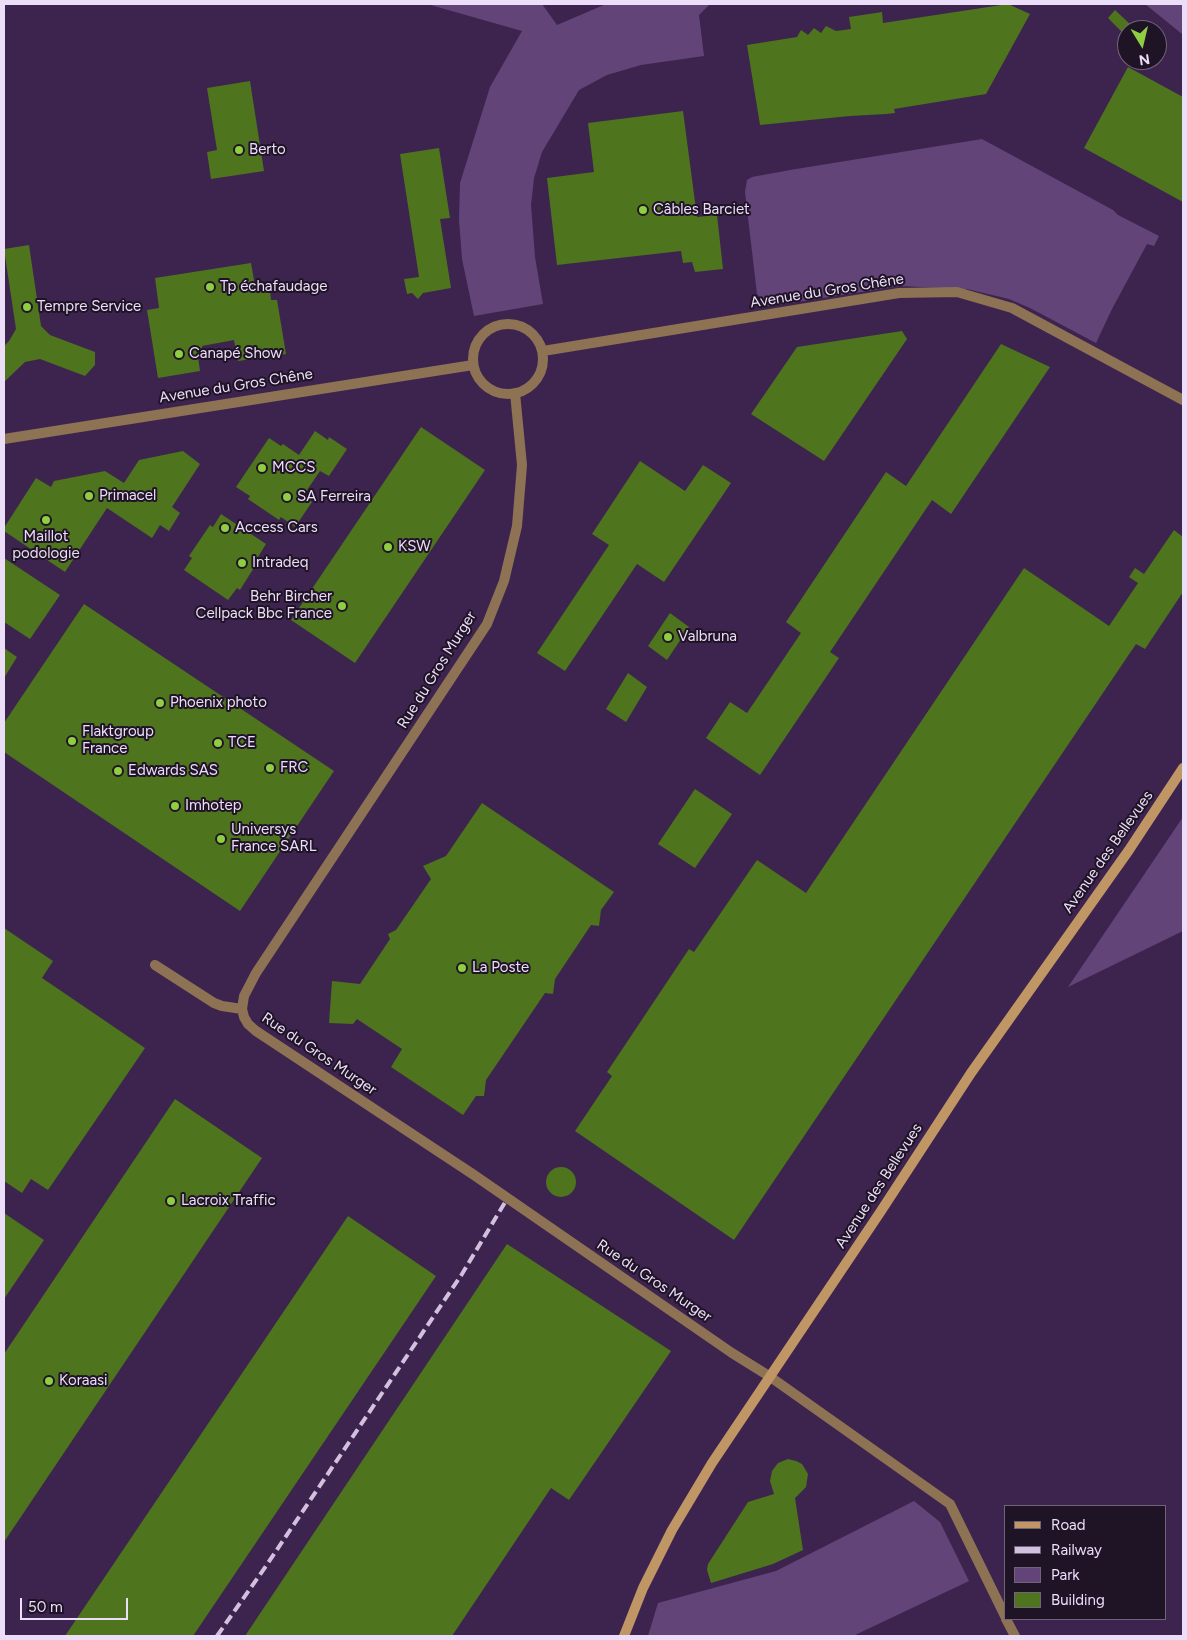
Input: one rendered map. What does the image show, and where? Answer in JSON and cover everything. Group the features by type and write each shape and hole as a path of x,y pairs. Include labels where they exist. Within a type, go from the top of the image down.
{"street":[{"name":"Avenue du Gros Chêne","path":"543,351 899,293 957,292 1012,308 1183,400"},
{"path":"504,324 521,326 528,330 539,342 543,351 543,366 536,380 523,391 515,393 501,393 488,388 478,378 473,365 474,348 478,341 489,329 504,324"},
{"name":"Avenue du Gros Chêne","path":"4,439 473,365"},
{"name":"Rue du Gros Murger","path":"515,393 522,465 517,526 504,581 486,624 256,974 244,996 242,1009 248,1024 474,1175 732,1353 770,1376 950,1504 1004,1614"},
{"name":"Avenue des Bellevues","path":"624,1636 643,1588 672,1530 712,1463 971,1073 1129,850 1183,768"},
{"name":"Rue du Gros Murger","path":"155,965 214,1002 222,1006 242,1009"},
{"name":"Rue du Gros Murger","path":"1007,1620 1015,1636"}],"green space":[{"path":"427,4 542,4 557,25 606,4 710,4 699,15 704,56 641,65 607,75 579,90 542,152 534,178 531,205 535,257 543,304 474,316 462,259 459,220 460,183 490,87 522,31"},
{"path":"1145,4 1183,4 1183,35"},
{"path":"982,139 1159,236 1154,246 1147,244 1096,343 1009,299 967,289 900,286 771,306 767,306 757,294 745,192 747,180 752,177 796,169"},
{"path":"1183,817 1183,931 1068,987"},
{"path":"914,1501 940,1522 969,1581 853,1636 648,1636 658,1603 776,1571"}],"building":[{"path":"1008,4 1030,14 986,94 894,109 895,113 760,125 747,45 797,37 801,30 808,35 814,28 821,33 826,26 836,31 851,29 849,17 882,12 883,23"},
{"path":"1115,10 1126,20 1117,20 1117,27 1108,18"},
{"path":"1126,70 1134,70 1183,97 1183,202 1084,148"},
{"path":"250,81 264,171 211,179 207,152 217,150 207,88"},
{"path":"683,111 697,217 717,215 723,269 695,272 692,262 683,263 681,251 557,265 547,178 594,172 588,123"},
{"path":"439,148 450,218 440,219 451,288 423,293 418,299 412,293 407,294 404,279 419,277 400,154"},
{"path":"29,245 41,326 50,335 95,352 95,365 85,376 40,359 25,362 4,382 4,346 16,329 4,249"},
{"path":"251,263 256,292 270,290 271,300 277,300 286,354 238,361 234,340 202,346 203,356 198,357 200,371 158,378 147,310 159,308 155,278"},
{"path":"902,331 907,339 824,461 751,414 797,347"},
{"path":"1001,344 1050,367 951,514 932,500 830,652 839,658 760,775 706,738 730,702 747,713 801,633 786,622 886,472 906,486"},
{"path":"421,427 485,470 355,663 291,620"},
{"path":"315,431 328,440 329,437 347,449 329,476 320,471 303,496 312,502 295,527 281,517 279,520 248,499 250,496 236,487 269,438 281,446 283,444 299,455"},
{"path":"183,451 200,464 172,507 180,513 169,531 160,525 152,538 107,508 65,572 4,531 4,528 36,478 51,487 54,481 105,471 124,483 139,460"},
{"path":"640,461 685,491 703,465 731,483 664,582 637,564 565,671 537,653 609,545 592,534"},
{"path":"221,514 266,544 258,557 260,558 240,590 237,588 228,600 184,570 192,558 189,556 210,525 213,527"},
{"path":"1174,530 1183,537 1183,592 1145,649 1136,644 734,1240 575,1131 612,1076 607,1072 689,949 694,952 757,860 806,893 1024,568 1109,626 1138,583 1129,577 1135,568 1144,574"},
{"path":"4,558 60,595 30,639 4,622"},
{"path":"84,604 334,771 240,911 4,752 4,723"},
{"path":"670,613 689,627 667,660 648,646"},
{"path":"4,648 17,657 4,678"},
{"path":"628,673 647,687 626,722 606,709"},
{"path":"695,789 732,814 695,868 658,844"},
{"path":"482,803 614,892 601,910 599,926 591,925 555,979 553,994 545,993 486,1080 484,1096 476,1096 463,1115 391,1067 402,1049 357,1019 353,1024 329,1023 332,981 360,984 390,939 388,934 396,930 431,879 423,866 446,856"},
{"path":"4,928 53,961 42,978 145,1048 48,1190 31,1179 22,1193 4,1181"},
{"path":"175,1099 262,1158 4,1542 4,1354"},
{"path":"561,1167 571,1172 576,1182 571,1192 561,1197 551,1192 546,1182 551,1172"},
{"path":"4,1213 44,1240 4,1299"},
{"path":"348,1216 436,1276 193,1636 65,1636"},
{"path":"507,1244 671,1351 569,1500 551,1488 452,1636 245,1636"},
{"path":"788,1459 802,1464 808,1474 806,1487 795,1498 803,1550 773,1564 711,1583 707,1570 708,1564 748,1502 774,1494 770,1481 772,1471 778,1463"}],"railway":[{"path":"217,1636 462,1274 507,1199"}],"place":[{"name":"Berto","path":"239,150"},
{"name":"Câbles Barciet","path":"643,210"},
{"name":"Tp échafaudage","path":"210,287"},
{"name":"Tempre Service","path":"27,307"},
{"name":"Canapé Show","path":"179,354"},
{"name":"MCCS","path":"262,468"},
{"name":"Primacel","path":"89,496"},
{"name":"SA Ferreira","path":"287,497"},
{"name":"Maillot podologie","path":"46,520"},
{"name":"Access Cars","path":"225,528"},
{"name":"KSW","path":"388,547"},
{"name":"Intradeq","path":"242,563"},
{"name":"Behr Bircher Cellpack Bbc France","path":"342,606"},
{"name":"Valbruna","path":"668,637"},
{"name":"Phoenix photo","path":"160,703"},
{"name":"Flaktgroup France","path":"72,741"},
{"name":"TCE","path":"218,743"},
{"name":"FRC","path":"270,768"},
{"name":"Edwards SAS","path":"118,771"},
{"name":"Imhotep","path":"175,806"},
{"name":"Universys France SARL","path":"221,839"},
{"name":"La Poste","path":"462,968"},
{"name":"Lacroix Traffic","path":"171,1201"},
{"name":"Koraasi","path":"49,1381"}]}
